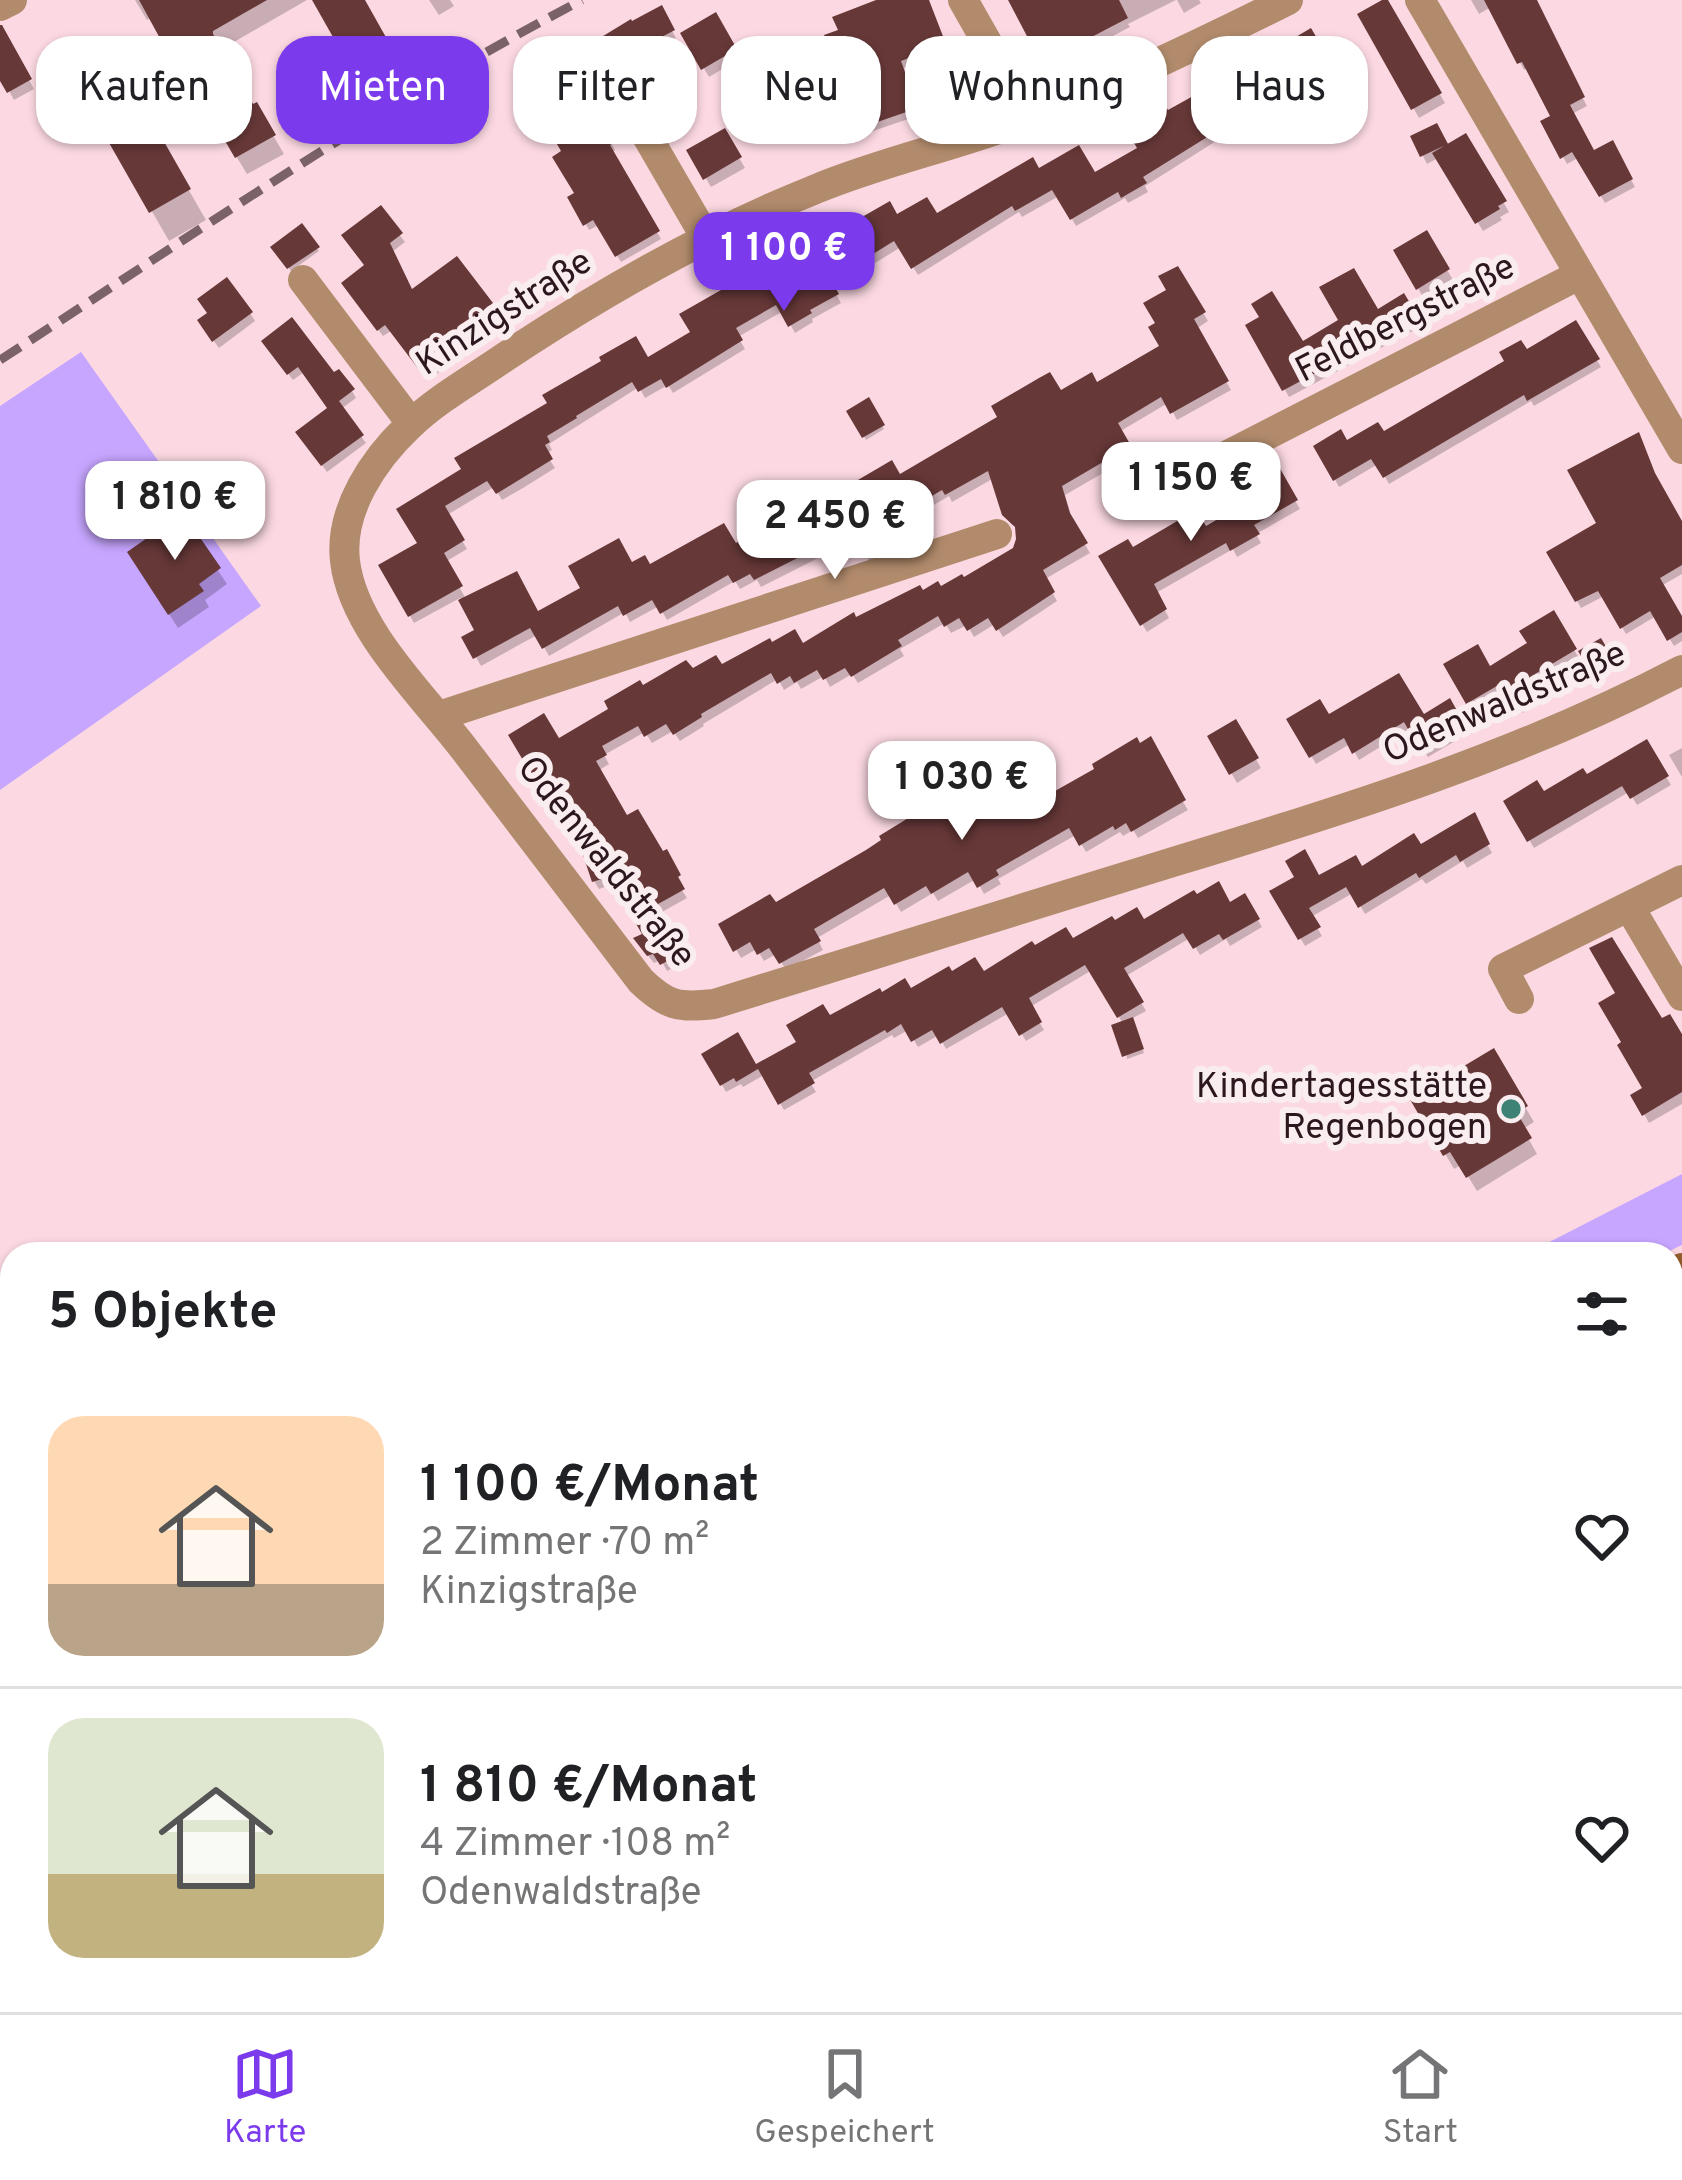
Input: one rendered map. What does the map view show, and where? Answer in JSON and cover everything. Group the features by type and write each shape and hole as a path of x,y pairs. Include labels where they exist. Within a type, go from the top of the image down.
{"street":[{"path":"0,6 12,0"},
{"path":"963,0 983,36"},
{"name":"Kinzigstraße","path":"1167,60 1288,0"},
{"path":"1420,0 1580,275 1671,407 1682,449"},
{"path":"651,144 706,238"},
{"name":"Kinzigstraße","path":"345,536 351,510 372,470 411,423 544,331 706,238 766,210 850,176 959,144"},
{"name":"Feldbergstraße","path":"1140,500 1580,275"},
{"name":"Kinzigstraße","path":"303,280 411,423"},
{"path":"440,716 997,533"},
{"name":"Odenwaldstraße","path":"345,536 345,560 359,610 372,632 641,981 674,1005 713,1004 1410,788 1552,732 1682,670"},
{"path":"1520,999 1503,969 1682,880"},
{"path":"1630,908 1682,996"}],"shaded area":[{"path":"81,352 261,606 0,790 0,406"},
{"path":"1682,1174 1682,1242 1549,1242"}],"building":[{"path":"139,0 267,0 213,31 214,36 159,36"},
{"path":"312,0 365,0 385,36 332,36"},
{"path":"876,0 929,0 943,36 905,36 905,59 901,61 905,112 881,121 881,36 824,36 838,30 832,17"},
{"path":"1008,0 1119,0 1128,18 1094,36 1027,36"},
{"path":"1388,0 1442,93 1411,110 1357,14"},
{"path":"1484,0 1537,0 1585,97 1570,105 1594,150 1613,140 1633,179 1599,197 1572,152 1560,159 1540,121 1550,116"},
{"path":"662,5 675,30 664,36 603,36"},
{"path":"716,12 730,36 721,36 721,58 701,70 697,36 680,33"},
{"path":"0,25 32,79 7,93 0,81"},
{"path":"1191,97 1191,144 1196,144 1143,177 1147,183 1121,198 1118,192 1070,220 1052,190 1015,211 1012,206 911,269 894,241 831,280 839,294 788,327 776,305 736,328 743,340 666,388 661,379 638,392 632,382 576,416 547,436 550,442 545,445 553,459 496,494 487,481 445,506 465,540 444,553 463,586 408,617 378,565 417,543 396,509 461,469 454,458 547,403 542,395 636,336 648,357 690,332 679,314 890,201 897,214 927,197 937,213 1033,157 1039,168 1079,145 1095,172 1137,148 1135,144 1167,144 1168,110"},
{"path":"252,102 257,102 276,135 235,158 227,144 252,144"},
{"path":"1437,123 1448,144 1420,157 1410,136"},
{"path":"721,130 721,144 734,144 742,157 703,180 686,150"},
{"path":"1466,133 1507,201 1475,224 1432,153"},
{"path":"110,144 165,144 191,189 149,213"},
{"path":"557,144 611,144 660,231 615,257 593,220 583,226 567,197 574,193 552,157 561,151"},
{"path":"381,205 403,233 390,243 412,289 457,256 493,303 436,348 444,359 423,375 385,325 377,331 341,283 364,265 341,235"},
{"path":"302,223 320,247 287,269 270,247"},
{"path":"1427,230 1450,269 1416,290 1393,250"},
{"path":"1178,266 1206,312 1194,319 1229,381 1170,414 1161,397 1118,423 1134,451 1106,467 1103,462 1062,486 1070,513 1088,543 1043,570 1055,592 996,631 988,618 967,631 959,618 944,627 938,616 898,640 902,646 851,677 845,668 823,680 817,670 794,683 790,676 777,684 771,673 673,735 666,724 644,737 638,726 602,746 607,755 596,761 627,815 638,809 663,851 667,849 685,889 651,908 673,958 660,965 653,954 647,956 633,938 642,934 609,877 592,882 583,855 591,852 563,803 552,809 508,735 544,713 559,738 608,709 604,701 686,660 693,668 716,655 722,664 795,629 803,643 854,612 856,617 920,585 923,590 938,581 941,586 964,577 1013,548 1016,539 1015,527 1002,515 988,471 945,495 942,490 876,529 886,550 863,557 854,542 823,559 817,548 754,580 750,574 733,583 728,575 660,614 652,600 623,616 618,606 542,649 530,628 473,659 461,637 474,630 458,600 517,571 538,611 580,588 568,566 619,538 632,562 645,555 650,564 724,523 736,543 814,500 817,504 892,460 900,474 997,417 991,406 1050,372 1061,390 1092,372 1097,382 1159,346 1148,327 1155,323 1143,303 1166,290 1158,276"},
{"path":"1354,268 1378,309 1404,293 1419,318 1282,391 1245,325 1259,317 1251,304 1272,291 1303,341 1338,320 1319,287"},
{"path":"227,277 253,312 212,342 197,320 207,313 197,299"},
{"path":"292,317 334,372 339,369 355,389 339,401 364,435 321,466 295,432 327,408 298,367 287,375 261,341"},
{"path":"1576,320 1600,359 1527,401 1524,395 1383,478 1371,459 1333,481 1313,446 1341,429 1347,440 1378,422 1384,431 1504,361 1499,352 1521,340 1527,349"},
{"path":"869,397 885,425 862,438 846,411"},
{"path":"1639,432 1682,521 1682,565 1660,578 1682,616 1682,632 1667,641 1650,611 1620,629 1598,591 1575,602 1546,552 1596,523 1567,470"},
{"path":"1278,465 1298,500 1254,525 1260,534 1230,551 1226,543 1154,584 1167,609 1140,626 1098,556 1128,539 1133,547 1196,510 1206,526 1247,502 1239,488"},
{"path":"183,513 221,568 199,584 204,591 168,615 127,552"},
{"path":"1554,610 1577,649 1535,674 1544,689 1516,707 1502,683 1466,704 1443,664 1478,644 1490,666 1527,643 1519,631"},
{"path":"1601,638 1615,662 1592,675 1578,651"},
{"path":"1399,673 1424,714 1450,698 1465,725 1421,752 1404,722 1352,754 1344,738 1309,758 1286,719 1320,699 1329,714"},
{"path":"1236,719 1259,758 1229,775 1207,736"},
{"path":"1151,736 1186,800 1131,832 1126,823 1115,830 1113,826 1079,846 1069,828 996,870 999,875 977,888 968,872 931,894 926,886 894,905 884,888 814,929 821,941 779,964 769,948 757,955 750,942 733,952 718,924 770,894 776,902 866,850 910,817 880,766 899,755 921,792 932,786 954,827 979,812 982,817 1030,788 1024,779 1042,768 1055,791 1137,737 1140,743"},
{"path":"1647,739 1669,776 1630,799 1622,786 1527,842 1503,801 1537,780 1544,791 1583,768 1587,774"},
{"path":"1475,812 1490,844 1460,862 1456,855 1419,878 1416,873 1358,908 1346,887 1309,908 1321,927 1298,940 1269,891 1294,877 1285,861 1305,849 1319,875 1356,855 1362,866 1414,833 1421,844"},
{"path":"1219,881 1230,902 1245,893 1260,919 1223,940 1219,934 1193,949 1183,933 1124,968 1144,1002 1117,1018 1085,965 1029,998 1042,1022 1019,1036 1002,1007 940,1044 932,1030 911,1042 901,1024 809,1073 815,1083 778,1105 758,1069 720,1086 701,1054 738,1032 756,1064 796,1042 786,1025 823,1004 830,1015 905,978 911,988 975,957 984,971 1032,941 1035,945 1066,927 1073,938 1137,907 1144,919"},
{"path":"1612,937 1662,1018 1670,1014 1682,1034 1682,1092 1642,1116 1630,1095 1642,1088 1598,1003 1615,993 1589,948"},
{"path":"1133,1017 1144,1049 1122,1057 1111,1025"},
{"path":"1494,1048 1528,1106 1517,1113 1532,1138 1466,1178 1450,1152 1443,1156 1405,1091 1429,1077 1434,1084"}],"railway":[{"path":"0,360 359,128 582,0"}],"place":[{"name":"Kindertagesstätte Regenbogen","path":"1511,1109"}]}
